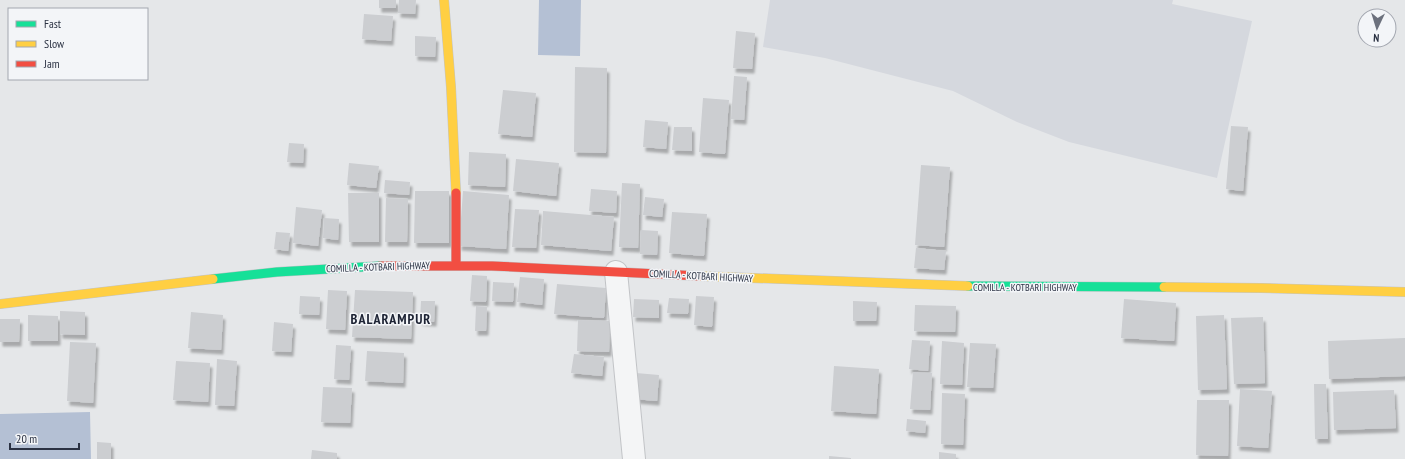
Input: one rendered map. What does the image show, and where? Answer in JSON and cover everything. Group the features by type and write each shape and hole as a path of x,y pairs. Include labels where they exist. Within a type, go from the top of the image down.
{"main road":[{"path":"444,0 456,179 456,266"},
{"name":"COMILLA - KOTBARI HIGHWAY","path":"0,304 277,272 394,265 456,266 975,286 1261,288 1405,292"}],"street":[{"path":"616,272 634,459"}],"shaded area":[{"path":"770,0 1173,0 1172,4 1252,21 1217,178 1069,142 1017,122 953,91 825,58 763,47"}],"water":[{"path":"539,0 581,0 580,56 538,55"},
{"path":"90,412 91,459 0,459 0,414"}],"building":[{"path":"379,0 396,0 396,8 379,8"},
{"path":"399,0 416,0 415,14 398,13"},
{"path":"364,14 393,16 391,41 362,39"},
{"path":"736,31 755,33 752,69 733,68"},
{"path":"415,36 436,37 435,57 415,56"},
{"path":"575,67 607,68 606,153 574,152"},
{"path":"734,76 747,77 744,120 731,119"},
{"path":"503,90 536,93 532,137 498,134"},
{"path":"703,98 729,100 725,154 699,152"},
{"path":"645,120 668,122 666,149 643,147"},
{"path":"1231,126 1248,127 1243,191 1226,189"},
{"path":"674,127 692,127 692,151 672,150"},
{"path":"289,143 304,144 303,163 287,162"},
{"path":"469,152 506,154 505,187 468,185"},
{"path":"516,159 559,163 556,196 513,191"},
{"path":"349,163 379,166 376,188 347,185"},
{"path":"921,165 950,167 944,247 915,245"},
{"path":"385,180 410,182 409,195 384,193"},
{"path":"622,183 640,184 638,248 619,247"},
{"path":"591,189 617,191 616,213 589,211"},
{"path":"415,191 449,191 449,243 414,243"},
{"path":"463,191 509,195 506,249 459,246"},
{"path":"348,193 379,193 379,242 349,242"},
{"path":"645,197 664,199 662,217 643,215"},
{"path":"386,198 408,199 407,242 385,242"},
{"path":"296,207 322,210 318,246 293,243"},
{"path":"515,209 539,210 536,248 512,247"},
{"path":"543,211 614,217 611,251 541,245"},
{"path":"672,212 707,214 704,256 669,253"},
{"path":"324,218 339,219 338,240 323,238"},
{"path":"641,230 658,231 657,255 640,254"},
{"path":"276,232 290,233 288,251 274,249"},
{"path":"916,248 946,251 944,270 914,268"},
{"path":"472,275 487,276 486,302 470,301"},
{"path":"520,277 544,279 542,305 517,302"},
{"path":"493,282 514,283 513,302 492,301"},
{"path":"557,284 606,288 604,318 554,314"},
{"path":"328,290 347,291 345,330 326,329"},
{"path":"355,290 413,292 411,339 352,337"},
{"path":"300,296 320,297 319,315 299,314"},
{"path":"696,296 714,297 712,327 694,325"},
{"path":"669,298 689,299 688,314 667,313"},
{"path":"634,299 659,300 659,318 633,317"},
{"path":"1124,299 1176,303 1174,341 1121,338"},
{"path":"421,301 435,301 434,322 420,321"},
{"path":"853,301 877,302 876,321 853,321"},
{"path":"915,305 956,306 955,332 914,331"},
{"path":"476,306 487,307 486,331 475,331"},
{"path":"60,311 85,312 85,335 60,334"},
{"path":"191,312 223,315 221,350 188,348"},
{"path":"28,315 58,316 58,341 28,341"},
{"path":"1224,315 1227,389 1198,390 1196,316"},
{"path":"1263,317 1265,383 1234,384 1231,318"},
{"path":"0,319 20,319 19,342 0,342"},
{"path":"578,320 610,321 609,352 577,351"},
{"path":"274,322 293,324 291,352 272,351"},
{"path":"1405,338 1405,376 1329,379 1328,341"},
{"path":"912,340 930,341 928,371 909,369"},
{"path":"942,341 964,343 962,385 940,384"},
{"path":"70,342 96,343 93,403 67,401"},
{"path":"970,343 996,344 993,388 967,387"},
{"path":"336,345 351,346 349,380 334,379"},
{"path":"367,351 404,353 403,383 365,381"},
{"path":"574,354 604,357 602,376 571,373"},
{"path":"217,359 237,361 234,406 215,405"},
{"path":"176,361 210,363 208,402 173,400"},
{"path":"834,366 879,369 876,414 831,411"},
{"path":"913,372 932,373 930,410 910,409"},
{"path":"636,373 659,375 657,401 634,399"},
{"path":"1314,384 1326,384 1328,439 1315,439"},
{"path":"323,387 352,388 350,423 321,422"},
{"path":"1240,389 1272,391 1268,448 1237,446"},
{"path":"1394,390 1396,428 1334,430 1333,392"},
{"path":"942,393 965,394 963,445 941,444"},
{"path":"1197,400 1229,400 1228,456 1196,455"},
{"path":"907,419 926,421 925,433 906,431"},
{"path":"97,442 111,443 111,459 97,459"},
{"path":"312,450 337,453 337,459 311,459"},
{"path":"939,452 956,454 956,459 939,459"},
{"path":"829,456 851,458 851,459 829,459"}],"traffic: fast":[{"path":"213,279 277,272 380,266"},
{"path":"968,286 1164,287"}],"traffic: slow":[{"path":"444,0 451,87 456,193"},
{"path":"700,276 968,286"},
{"path":"0,304 213,279"},
{"path":"1164,287 1405,292"}],"traffic: jam":[{"path":"456,193 456,265"},
{"path":"380,266 492,266 700,276"}],"district":[{"name":"BALARAMPUR","path":"391,319"}]}
